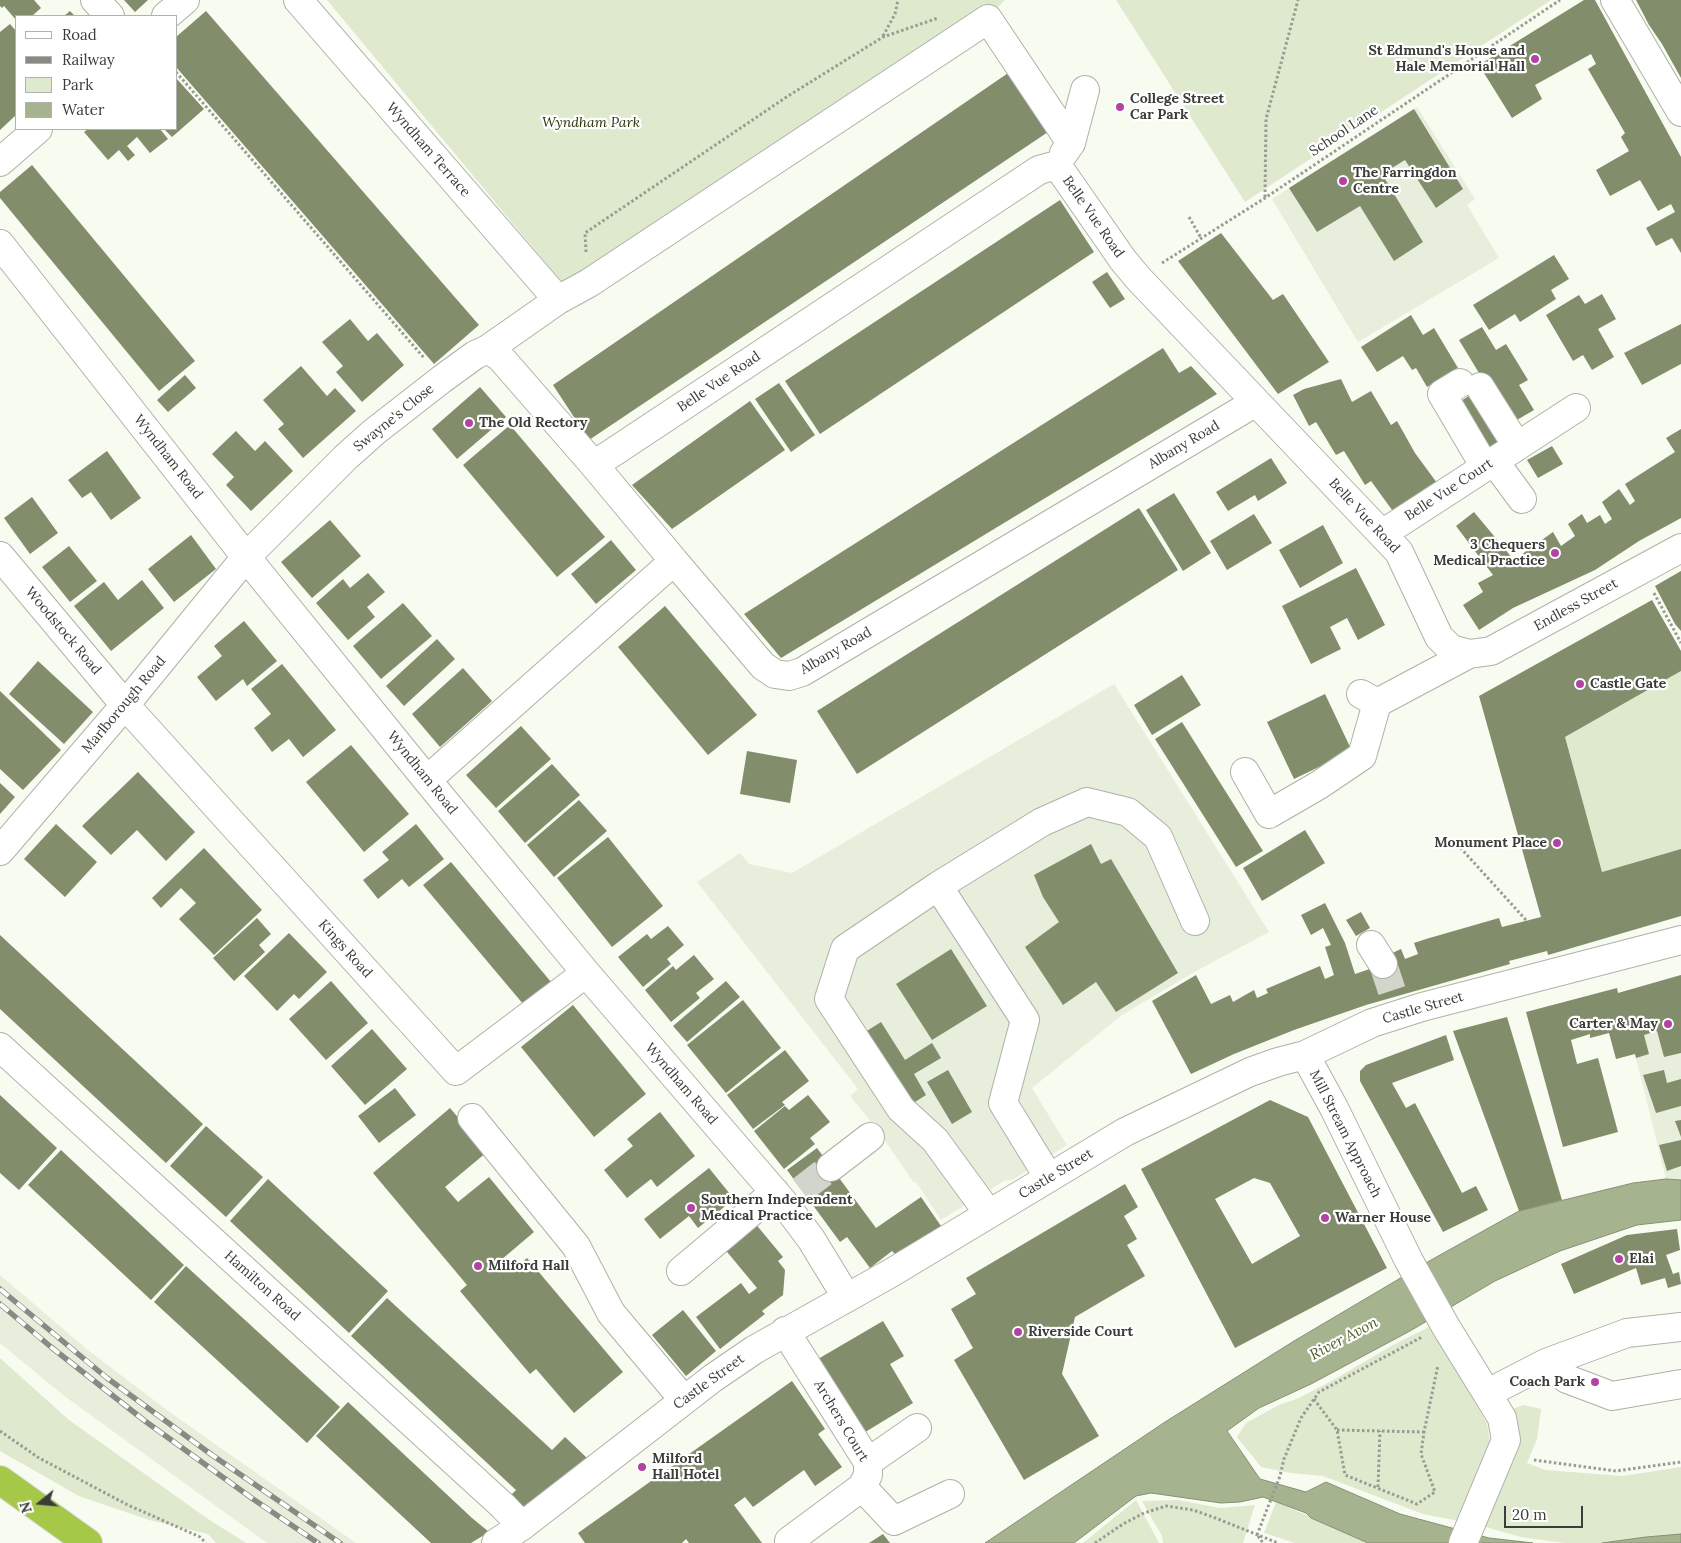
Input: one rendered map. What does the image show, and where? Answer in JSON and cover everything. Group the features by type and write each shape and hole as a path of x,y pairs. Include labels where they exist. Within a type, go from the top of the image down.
{"highway":[{"path":"0,1480 88,1543"}],"street":[{"path":"94,0 109,15"},
{"path":"167,15 185,0"},
{"name":"Wyndham Terrace","path":"298,0 558,300"},
{"path":"1615,0 1681,112"},
{"name":"Swayne's Close","path":"246,557 374,432 442,378 988,19 1064,154"},
{"path":"1064,154 1085,90"},
{"path":"0,162 37,130"},
{"name":"Belle Vue Road","path":"594,465 1064,154 1123,260 1399,552 1439,636 1451,649 1469,654"},
{"name":"Wyndham Road","path":"0,244 246,557 586,973 787,1195 811,1240 847,1298"},
{"path":"427,780 674,561 500,357 488,349"},
{"path":"1517,446 1470,385 1442,394 1489,464 1522,499"},
{"name":"Albany Road","path":"674,561 763,666 775,674 790,676 802,672 1256,402"},
{"name":"Belle Vue Court","path":"1382,534 1576,408"},
{"name":"Endless Street","path":"1245,772 1269,814 1320,785 1362,756 1369,698 1469,654 1491,651 1681,548"},
{"name":"Woodstock Road","path":"0,556 125,705"},
{"name":"Marlborough Road","path":"0,851 125,705 246,557"},
{"name":"Kings Road","path":"125,705 456,1071 586,973"},
{"path":"989,1214 935,1140 901,1109 829,999 845,949 938,886 1042,822 1087,802 1128,812 1158,837 1195,921"},
{"path":"938,886 1025,1020 1003,1103 1048,1178"},
{"name":"Castle Street","path":"496,1543 522,1526 713,1378 785,1331 891,1273 1125,1132 1212,1090 1278,1062 1305,1055 1372,1023 1397,1005 1681,940"},
{"name":"Hamilton Road","path":"0,1047 503,1506 522,1526"},
{"name":"Mill Stream Approach","path":"1305,1055 1334,1108 1409,1261 1502,1418 1506,1440 1463,1543"},
{"path":"472,1118 576,1246 611,1313 684,1400"},
{"path":"831,1167 870,1137"},
{"path":"681,1271 787,1195"},
{"path":"1488,1393 1546,1363 1627,1333 1681,1327"},
{"name":"Archers Court","path":"785,1331 865,1474 894,1521 950,1494"},
{"path":"1546,1363 1567,1379 1612,1396 1681,1384"},
{"path":"790,1540 917,1428"}],"path":[{"path":"883,37 895,14 898,0"},
{"path":"1265,198 1266,119 1298,0"},
{"name":"School Lane","path":"1138,278 1265,198 1560,0"},
{"path":"589,283 585,233 788,96 883,37 943,16"},
{"path":"178,74 442,378"},
{"path":"1189,217 1201,238"},
{"path":"1641,570 1681,643"},
{"path":"1457,844 1526,920"},
{"path":"1263,1543 1258,1535 1280,1476 1284,1459 1301,1418 1319,1392 1421,1337 1447,1328"},
{"path":"1314,1399 1338,1430 1345,1475 1418,1504 1435,1492 1421,1454 1424,1432 1447,1328"},
{"path":"1338,1430 1424,1432"},
{"path":"0,1431 39,1458 128,1505 200,1537 206,1543"},
{"path":"1378,1487 1380,1431"},
{"path":"1534,1460 1616,1471 1681,1462"},
{"path":"1095,1543 1137,1516 1166,1506 1200,1512 1278,1543"}],"shaded area":[{"path":"1417,107 1475,199 1467,205 1499,258 1358,342 1272,199"},
{"path":"1114,684 1269,932 1196,971 1122,1015 1032,1088 1067,1145 1014,1179 1004,1181 941,1220 916,1182 914,1183 880,1133 850,1096 858,1089 697,882 740,853 749,864 792,873"},
{"path":"1681,975 1681,1180 1666,1179 1618,993"},
{"path":"0,1275 89,1351 171,1413 356,1543 267,1543 63,1395 0,1343"}],"green space":[{"name":"Wyndham Park","path":"327,0 1005,0 992,13 564,285"},
{"path":"1116,0 1551,0 1245,202"},
{"path":"1681,671 1681,849 1602,872 1565,737"},
{"path":"1429,1327 1452,1362 1487,1424 1492,1453 1464,1522 1423,1514 1323,1476 1291,1473 1261,1467 1237,1437 1246,1423 1279,1405 1299,1398"},
{"path":"0,1358 69,1420 208,1519 246,1543 216,1543 208,1534 149,1520 79,1496 0,1451"},
{"path":"1524,1405 1541,1409 1537,1439 1527,1463 1545,1470 1623,1476 1681,1467 1681,1534 1602,1543 1564,1543 1521,1537 1479,1525 1512,1409"},
{"path":"1136,1500 1159,1543 1083,1543"},
{"path":"1178,1500 1220,1508 1255,1505 1243,1543 1163,1543 1162,1536 1142,1501"},
{"path":"1276,1502 1368,1543 1295,1543 1264,1533"}],"water":[{"name":"River Avon","path":"1666,1179 1681,1180 1681,1220 1637,1225 1560,1251 1495,1281 1410,1331 1311,1384 1259,1408 1227,1431 1260,1479 1306,1492 1326,1482 1400,1514 1489,1538 1533,1543 1368,1543 1311,1518 1306,1513 1263,1497 1240,1502 1221,1503 1151,1493 1136,1496 1074,1543 985,1543 1165,1422 1294,1341 1431,1260 1519,1211 1633,1183"},
{"path":"1681,1534 1681,1543 1602,1543 1646,1537"}],"building":[{"path":"0,0 34,0 41,8 33,15 15,15 15,19 4,6 2,8"},
{"path":"124,0 148,0 135,12"},
{"path":"1584,0 1595,0 1681,157 1681,253 1672,238 1656,246 1646,228 1675,212 1671,204 1658,211 1640,180 1610,196 1596,170 1629,151 1621,137 1625,133 1588,69 1596,64 1591,54 1535,85 1542,99 1512,118 1479,65"},
{"path":"1636,0 1681,0 1681,78 1649,25"},
{"path":"70,11 74,15 65,15"},
{"path":"206,11 479,325 434,364 178,69 178,35"},
{"path":"10,24 15,30 15,116 0,130 0,32"},
{"path":"1014,69 1054,128 589,440 553,385"},
{"path":"178,80 204,109 172,137 165,130 178,130"},
{"name":"The Farringdon Centre","path":"1414,109 1463,189 1436,208 1405,160 1382,174 1423,242 1394,261 1360,206 1317,232 1289,188"},
{"path":"87,130 161,130 168,139 150,153 137,137 127,146 135,155 128,161 119,150 108,160 84,132"},
{"path":"32,165 195,361 159,391 0,198 0,192"},
{"path":"1060,200 1094,252 820,434 785,381"},
{"path":"1221,233 1273,300 1283,294 1329,362 1278,394 1178,261"},
{"path":"1554,255 1569,279 1551,290 1556,299 1520,322 1515,314 1489,330 1473,305"},
{"path":"1107,272 1125,299 1110,308 1092,282"},
{"path":"1602,294 1616,319 1598,329 1614,357 1592,370 1583,355 1573,361 1546,315 1579,295 1585,304"},
{"path":"1411,315 1423,335 1434,328 1458,368 1427,387 1416,368 1412,370 1403,356 1377,372 1361,347"},
{"path":"350,319 368,341 377,333 404,365 362,402 336,372 343,366 322,342"},
{"path":"1681,324 1681,364 1642,385 1624,353"},
{"path":"1482,327 1496,350 1506,344 1528,380 1519,385 1534,410 1510,424 1459,340"},
{"path":"1163,348 1179,373 1191,366 1217,394 781,658 744,614"},
{"path":"301,366 327,396 335,388 356,411 303,458 278,429 284,424 263,400"},
{"path":"185,375 196,388 168,412 157,400"},
{"path":"1341,379 1352,402 1371,391 1391,425 1397,421 1415,453 1437,483 1395,514 1371,481 1365,485 1344,451 1336,455 1316,422 1309,426 1293,395 1304,389"},
{"path":"779,383 815,435 791,452 755,399"},
{"name":"The Old Rectory","path":"480,387 506,417 457,459 432,429"},
{"path":"1475,392 1504,441 1487,451 1458,403"},
{"path":"750,401 785,450 672,529 632,485"},
{"path":"510,425 605,537 557,577 463,465"},
{"path":"1681,429 1681,518 1639,541 1595,570 1513,608 1479,630 1463,605 1483,592 1478,583 1493,575 1456,526 1474,512 1514,560 1553,532 1561,546 1575,536 1568,524 1582,514 1587,523 1600,515 1605,524 1612,519 1602,502 1619,489 1630,505 1635,501 1625,484 1675,452 1666,438"},
{"path":"236,431 255,451 265,441 293,471 251,511 226,485 234,477 212,454"},
{"path":"1552,446 1563,464 1538,478 1527,460"},
{"path":"107,451 141,498 111,520 91,492 82,498 68,480"},
{"path":"1271,458 1287,483 1258,501 1255,495 1228,511 1216,492"},
{"path":"1174,493 1211,553 1183,571 1146,510"},
{"path":"32,497 58,533 30,554 4,518"},
{"path":"1139,508 1178,570 857,774 817,711"},
{"path":"1254,514 1272,543 1227,570 1210,541"},
{"path":"330,520 361,556 312,598 281,562"},
{"path":"1323,525 1343,563 1300,588 1279,550"},
{"path":"191,535 216,569 174,602 148,569"},
{"path":"611,540 636,570 596,604 571,574"},
{"path":"69,546 97,581 70,602 42,567"},
{"path":"1356,568 1385,625 1358,640 1347,618 1330,627 1341,649 1311,664 1282,606"},
{"path":"1681,571 1681,631 1675,624 1655,586"},
{"path":"368,573 385,592 367,607 375,617 348,640 316,603 343,579 350,588"},
{"path":"142,580 164,608 111,651 74,606 104,582 118,600"},
{"path":"1652,600 1681,651 1681,671 1565,737 1602,872 1681,849 1681,916 1548,955 1547,951 1509,961 1510,964 1366,1005 1294,1030 1191,1074 1152,1001 1196,975 1211,1004 1230,995 1233,1002 1254,990 1257,998 1268,993 1266,989 1320,966 1325,979 1334,975 1325,947 1331,945 1323,928 1311,935 1301,915 1325,903 1345,943 1355,974 1390,962 1386,956 1401,949 1405,959 1418,954 1414,943 1426,939 1499,918 1502,927 1541,917 1479,696"},
{"path":"403,603 432,636 381,679 353,646"},
{"path":"665,606 757,715 708,755 618,647"},
{"path":"244,621 277,661 247,686 243,679 216,701 197,677 222,656 214,646"},
{"path":"437,639 455,659 404,706 386,686"},
{"path":"38,661 93,712 64,744 9,694"},
{"path":"282,664 336,730 303,757 289,739 272,752 254,728 271,714 251,689"},
{"path":"463,668 492,701 440,747 412,714"},
{"path":"1182,675 1201,705 1152,735 1134,705"},
{"path":"0,691 61,750 23,790 0,769"},
{"path":"1325,694 1352,751 1294,779 1267,722"},
{"path":"1182,722 1263,851 1236,867 1155,739"},
{"path":"521,726 551,759 496,808 466,775"},
{"path":"351,745 409,814 364,852 306,782"},
{"path":"747,751 797,760 790,803 740,794"},
{"path":"552,764 580,795 525,843 498,811"},
{"path":"138,772 195,832 166,861 137,830 111,855 82,826"},
{"path":"0,783 15,797 0,814"},
{"path":"579,800 607,831 554,877 527,845"},
{"path":"56,824 97,862 65,897 24,859"},
{"path":"416,824 444,859 409,887 402,879 378,899 363,880 389,860 382,852"},
{"path":"1305,830 1325,863 1262,901 1243,868"},
{"path":"608,837 663,906 612,947 557,878"},
{"path":"1091,844 1101,864 1111,859 1178,973 1116,1012 1096,982 1063,1005 1025,947 1059,922 1043,897 1034,875"},
{"path":"204,848 262,910 214,955 179,919 196,903 181,888 161,908 152,898"},
{"path":"451,862 556,988 529,1011 423,885"},
{"path":"1361,912 1370,928 1356,936 1346,920"},
{"path":"257,918 271,934 259,945 265,952 234,981 213,958"},
{"path":"668,926 684,945 667,959 671,964 643,987 618,957 647,934 651,939"},
{"path":"289,933 327,972 299,999 294,994 277,1011 244,976"},
{"path":"0,935 203,1124 166,1163 0,1009"},
{"path":"951,949 987,1006 932,1040 896,984"},
{"path":"694,955 714,979 696,993 700,998 671,1022 645,990 673,966 676,970"},
{"path":"1681,975 1681,1053 1664,1057 1657,1031 1644,1035 1649,1054 1636,1058 1635,1054 1616,1059 1609,1033 1590,1038 1590,1034 1571,1040 1577,1064 1598,1058 1618,1132 1563,1147 1526,1012 1617,988 1618,993"},
{"path":"331,981 368,1023 326,1060 289,1019"},
{"path":"726,981 740,997 687,1042 673,1026"},
{"path":"743,1000 781,1048 726,1093 687,1045"},
{"path":"573,1005 646,1094 594,1137 521,1047"},
{"path":"1507,1017 1562,1200 1519,1211 1453,1031"},
{"path":"881,1022 905,1060 932,1043 941,1058 914,1074 926,1095 907,1107 862,1034"},
{"path":"372,1029 407,1069 365,1105 331,1066"},
{"path":"1446,1035 1454,1060 1392,1083 1406,1108 1415,1103 1462,1193 1476,1186 1488,1210 1443,1232 1360,1081 1360,1071 1366,1065"},
{"path":"785,1050 809,1081 782,1102 785,1105 753,1129 727,1095"},
{"path":"948,1070 972,1112 952,1124 927,1082"},
{"path":"1664,1070 1667,1083 1681,1079 1681,1106 1656,1113 1643,1075"},
{"path":"395,1088 416,1115 379,1143 358,1116"},
{"path":"0,1095 57,1148 19,1190 0,1173"},
{"path":"808,1095 830,1122 810,1138 815,1144 784,1169 754,1131 785,1106 789,1110"},
{"name":"Warner House","path":"1270,1100 1308,1117 1387,1268 1235,1348 1141,1169","holes":["1254,1178 1270,1183 1300,1236 1252,1264 1215,1199"]},
{"name":"Milford Hall","path":"450,1108 487,1152 445,1187 458,1202 489,1177 534,1232 501,1260 511,1272 527,1258 623,1372 574,1413 536,1369 530,1374 460,1291 467,1285 373,1173"},
{"path":"660,1112 695,1156 657,1187 651,1179 627,1198 604,1170 633,1146 627,1139"},
{"path":"1681,1120 1681,1137 1675,1121"},
{"path":"206,1126 263,1177 226,1217 170,1166"},
{"path":"1681,1140 1681,1166 1667,1171 1659,1145"},
{"path":"817,1148 876,1228 921,1197 941,1226 897,1256 892,1251 870,1268 847,1237 840,1242 787,1170"},
{"path":"61,1150 184,1265 151,1300 28,1185"},
{"name":"Southern Independent Medical Practice","path":"709,1168 734,1199 698,1228 689,1216 660,1239 644,1219"},
{"path":"268,1179 388,1291 349,1333 230,1221"},
{"name":"Riverside Court","path":"1125,1184 1138,1207 1124,1216 1137,1239 1127,1245 1145,1276 1075,1317 1062,1374 1099,1436 1024,1480 954,1360 973,1348 951,1309 976,1294 966,1278"},
{"path":"754,1222 783,1257 778,1261 785,1270 783,1295 762,1311 765,1314 720,1349 696,1317 741,1283 749,1294 757,1288 723,1247"},
{"name":"Elai","path":"1677,1229 1680,1250 1666,1255 1673,1274 1679,1272 1681,1284 1668,1288 1665,1278 1641,1285 1636,1268 1574,1294 1561,1264 1627,1235"},
{"path":"186,1266 340,1407 307,1443 154,1302"},
{"path":"387,1298 552,1450 565,1437 587,1458 525,1510 510,1496 516,1490 351,1336"},
{"path":"683,1310 716,1351 686,1376 652,1335"},
{"path":"883,1321 904,1356 890,1364 913,1403 862,1434 818,1359"},
{"path":"792,1381 825,1429 818,1434 842,1467 815,1486 804,1470 753,1507 745,1497 734,1505 762,1543 689,1543 686,1539 682,1543 585,1543 578,1533"},
{"path":"348,1402 489,1532 471,1543 431,1543 316,1436"},
{"path":"883,1534 890,1543 869,1543"}],"tunnel":[{"path":"1383,964 1394,997"},
{"path":"801,1190 831,1167"}],"railway":[{"path":"0,1289 107,1378 212,1455 340,1543"},
{"path":"0,1304 145,1421 253,1499 318,1543"}],"place":[{"name":"St Edmund's House and Hale Memorial Hall","path":"1535,59"},
{"name":"College Street Car Park","path":"1120,107"},
{"name":"The Farringdon Centre","path":"1343,181"},
{"name":"The Old Rectory","path":"469,423"},
{"name":"3 Chequers Medical Practice","path":"1555,553"},
{"name":"Castle Gate","path":"1580,684"},
{"name":"Monument Place","path":"1557,843"},
{"name":"Carter & May","path":"1668,1024"},
{"name":"Southern Independent Medical Practice","path":"691,1208"},
{"name":"Warner House","path":"1325,1218"},
{"name":"Elai","path":"1619,1259"},
{"name":"Milford Hall","path":"478,1266"},
{"name":"Riverside Court","path":"1018,1332"},
{"name":"Coach Park","path":"1595,1382"},
{"name":"Milford Hall Hotel","path":"642,1467"}]}
